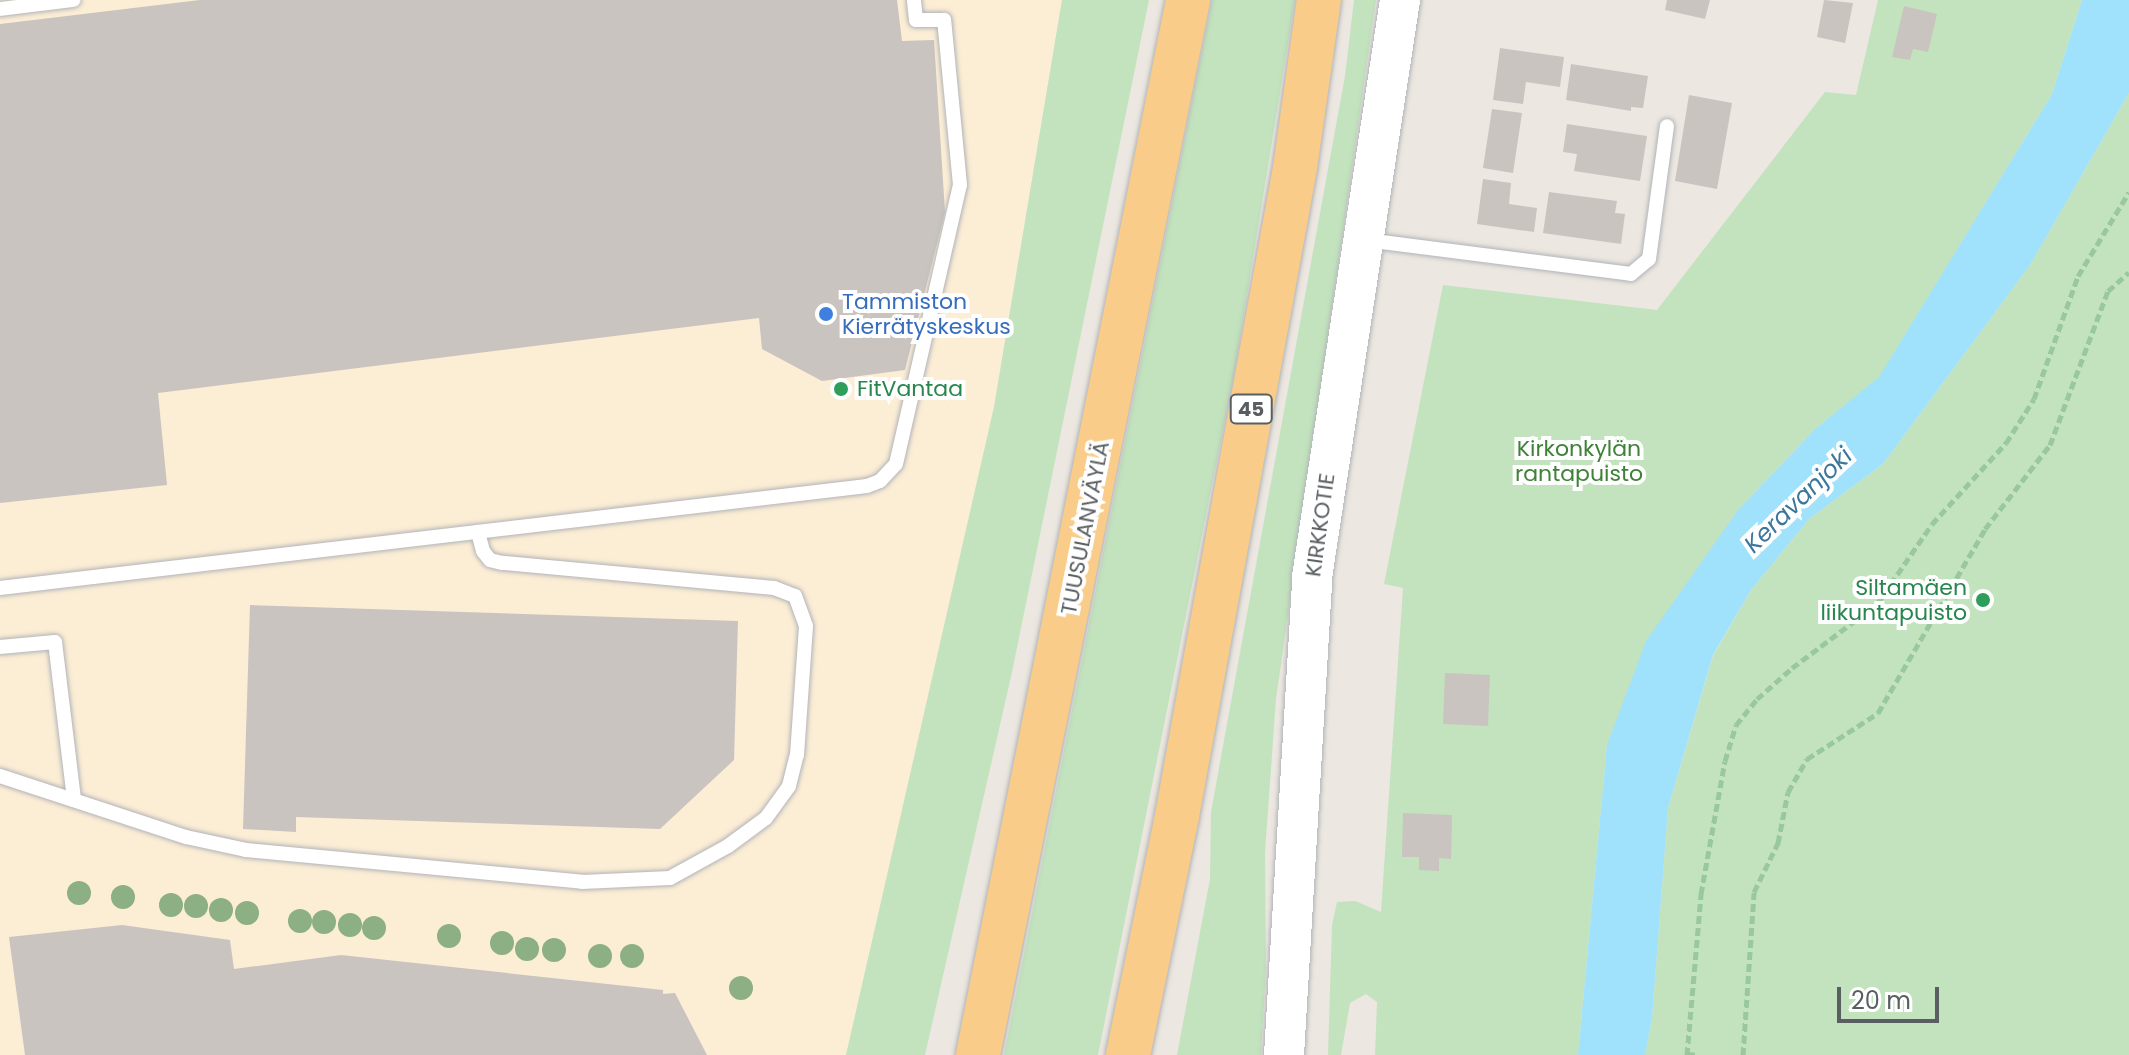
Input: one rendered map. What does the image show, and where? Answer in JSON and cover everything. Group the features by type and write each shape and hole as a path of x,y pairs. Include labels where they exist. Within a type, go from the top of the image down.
{"highway":[{"name":"TUUSULANVÄYLÄ","path":"978,1055 1188,0"},
{"name":"45","path":"1128,1055 1177,816 1295,168 1319,0"}],"street":[{"name":"KIRKKOTIE","path":"1284,1055 1312,577 1361,239 1400,0"}],"lane":[{"path":"0,9 73,0"},
{"path":"0,588 867,486 890,474 896,464 960,185 944,20 916,20 914,0"},
{"path":"1361,239 1631,274 1649,259 1667,126"},
{"path":"0,776 186,837 246,850 582,882 670,878 728,846 766,818 789,786 797,755 806,626 795,596 774,588 502,563 490,560 483,551 478,532"},
{"path":"0,647 55,642 74,800"}],"path":[{"path":"1698,1055 1687,1054 1701,894 1725,761 1736,725 1757,699 1792,668 1877,604 1932,524 2006,443 2034,399 2078,276 2129,192"},
{"path":"1743,1055 1754,892 1778,843 1788,792 1807,759 1878,713 1985,529 2050,445 2108,291 2129,272"}],"shaded area":[{"path":"0,0 1062,0 994,407 846,1055 0,1055"}],"green space":[{"path":"1062,0 1149,0 1012,672 925,1055 846,1055 994,407"},
{"path":"1212,0 1295,0 1234,375 1098,1055 1004,1055"},
{"path":"1354,0 1376,0 1276,699 1265,852 1266,968 1261,1055 1177,1055 1210,879 1211,812 1345,76"},
{"name":"Kirkonkylän rantapuisto","path":"1878,0 2082,0 2052,94 1879,378 1815,429 1738,510 1607,745 1578,1055 1375,1055 1377,1002 1366,994 1350,1003 1341,1055 1328,1055 1332,925 1337,902 1355,901 1381,912 1403,588 1384,584 1443,285 1657,310 1825,92 1856,95"},
{"name":"Siltamäen liikuntapuisto","path":"2129,93 2129,1055 1645,1055 1652,1018 1668,808 1713,656 1751,590 1809,519 1883,464 2030,265"}],"water":[{"name":"Keravanjoki","path":"2082,0 2129,0 2129,93 2030,265 1883,464 1809,519 1751,590 1713,655 1668,808 1652,1018 1645,1055 1578,1055 1607,745 1646,641 1738,510 1815,429 1879,377 2052,94"}],"building":[{"path":"200,0 897,0 902,41 934,40 945,212 905,370 822,381 762,349 759,318 158,393 167,485 0,503 0,24"},
{"path":"1667,0 1710,0 1705,19 1665,10"},
{"path":"1824,0 1853,3 1845,43 1817,37"},
{"path":"1904,6 1937,14 1928,52 1913,49 1910,60 1892,57"},
{"path":"1500,48 1564,57 1560,87 1526,82 1523,104 1493,100"},
{"path":"1571,64 1648,76 1643,108 1631,107 1631,111 1566,100"},
{"path":"1689,95 1732,103 1717,189 1675,181"},
{"path":"1492,109 1522,113 1513,173 1483,168"},
{"path":"1567,124 1647,136 1640,181 1574,171 1577,154 1563,152"},
{"path":"1483,179 1511,183 1509,204 1537,208 1534,232 1477,224"},
{"path":"1549,192 1617,201 1615,213 1625,214 1621,244 1543,233"},
{"path":"250,605 738,621 734,760 660,829 296,817 296,832 243,829"},
{"path":"1445,673 1490,675 1488,726 1443,724"},
{"path":"1403,813 1452,815 1451,859 1439,858 1439,871 1419,870 1419,857 1402,857"},
{"path":"122,925 230,940 234,969 341,955 663,990 663,994 675,993 707,1055 25,1055 9,937"}],"place":[{"name":"Tammiston Kierrätyskeskus","path":"826,314"},
{"name":"FitVantaa","path":"841,389"},
{"name":"Siltamäen liikuntapuisto","path":"1983,600"}]}
